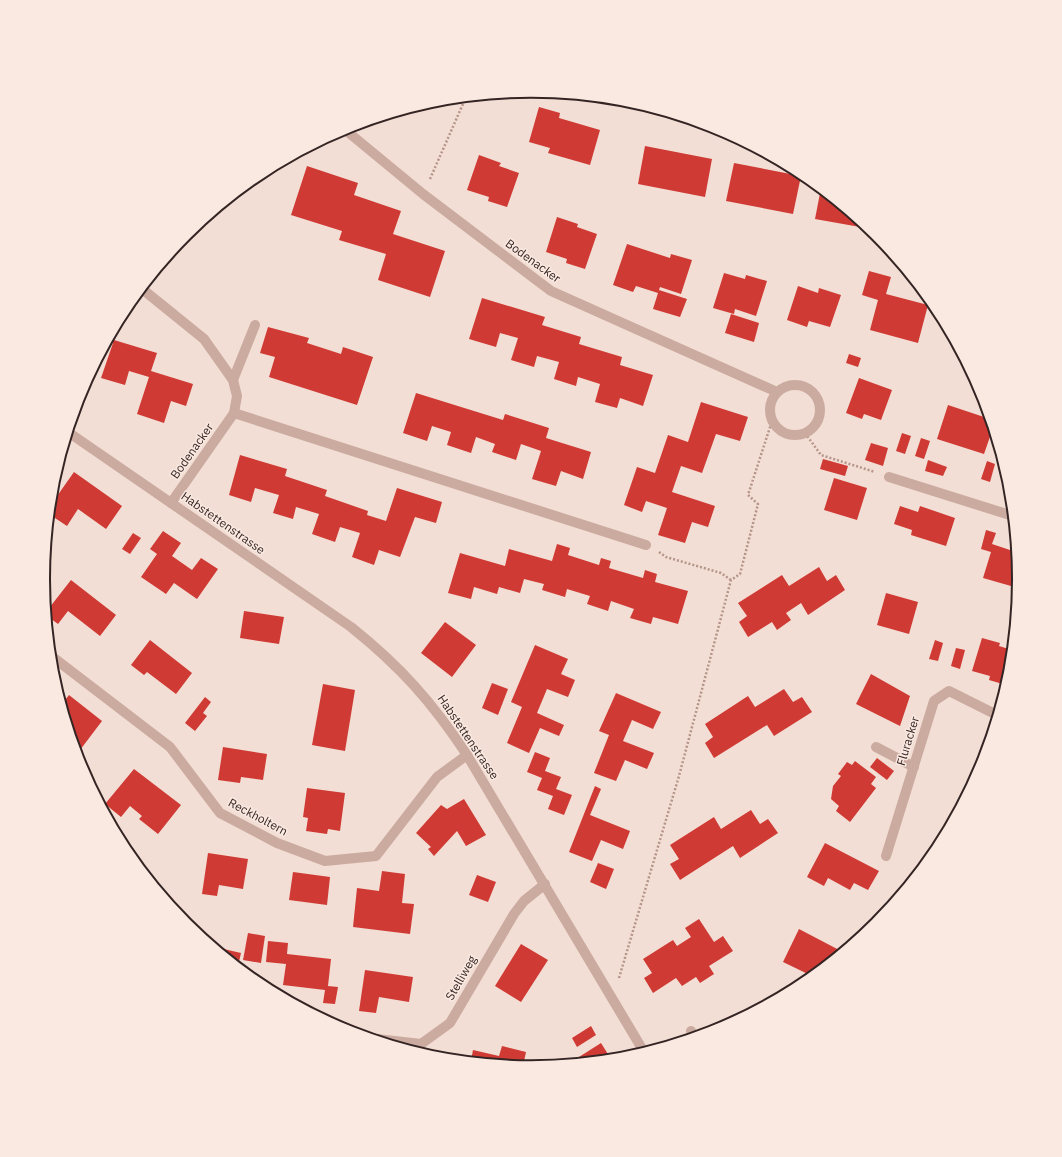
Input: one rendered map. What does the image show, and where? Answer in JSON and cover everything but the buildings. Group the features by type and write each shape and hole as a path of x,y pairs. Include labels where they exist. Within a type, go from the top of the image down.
{"street":[{"name":"Bodenacker","path":"349,133 423,194 551,291 777,392"},
{"name":"Bodenacker","path":"145,291 204,339 233,380 237,396 234,413 170,503"},
{"path":"233,380 255,325"},
{"path":"792,385 807,388 814,394 820,408 819,417 816,425 805,434 796,436 787,435 780,431 772,421 770,410 771,401 777,392 792,385"},
{"path":"234,413 646,545"},
{"name":"Habstettenstrasse","path":"72,435 351,627 414,683 445,722 467,755 641,1046"},
{"path":"889,477 1008,514"},
{"name":"Reckholtern","path":"57,659 170,747 220,813 277,843 325,861 376,856 438,777 467,755"},
{"name":"Fluracker","path":"886,856 934,701 949,691 993,713"},
{"path":"876,747 914,767"},
{"name":"Stelliweg","path":"404,1042 421,1044 450,1023 514,914 524,901 545,884"}],"path":[{"path":"423,194 463,103"},
{"path":"613,1000 679,776 731,580 740,574 758,504 748,495 772,421"},
{"path":"805,434 821,455 889,477"},
{"path":"646,545 666,557 720,573 731,580"}]}
